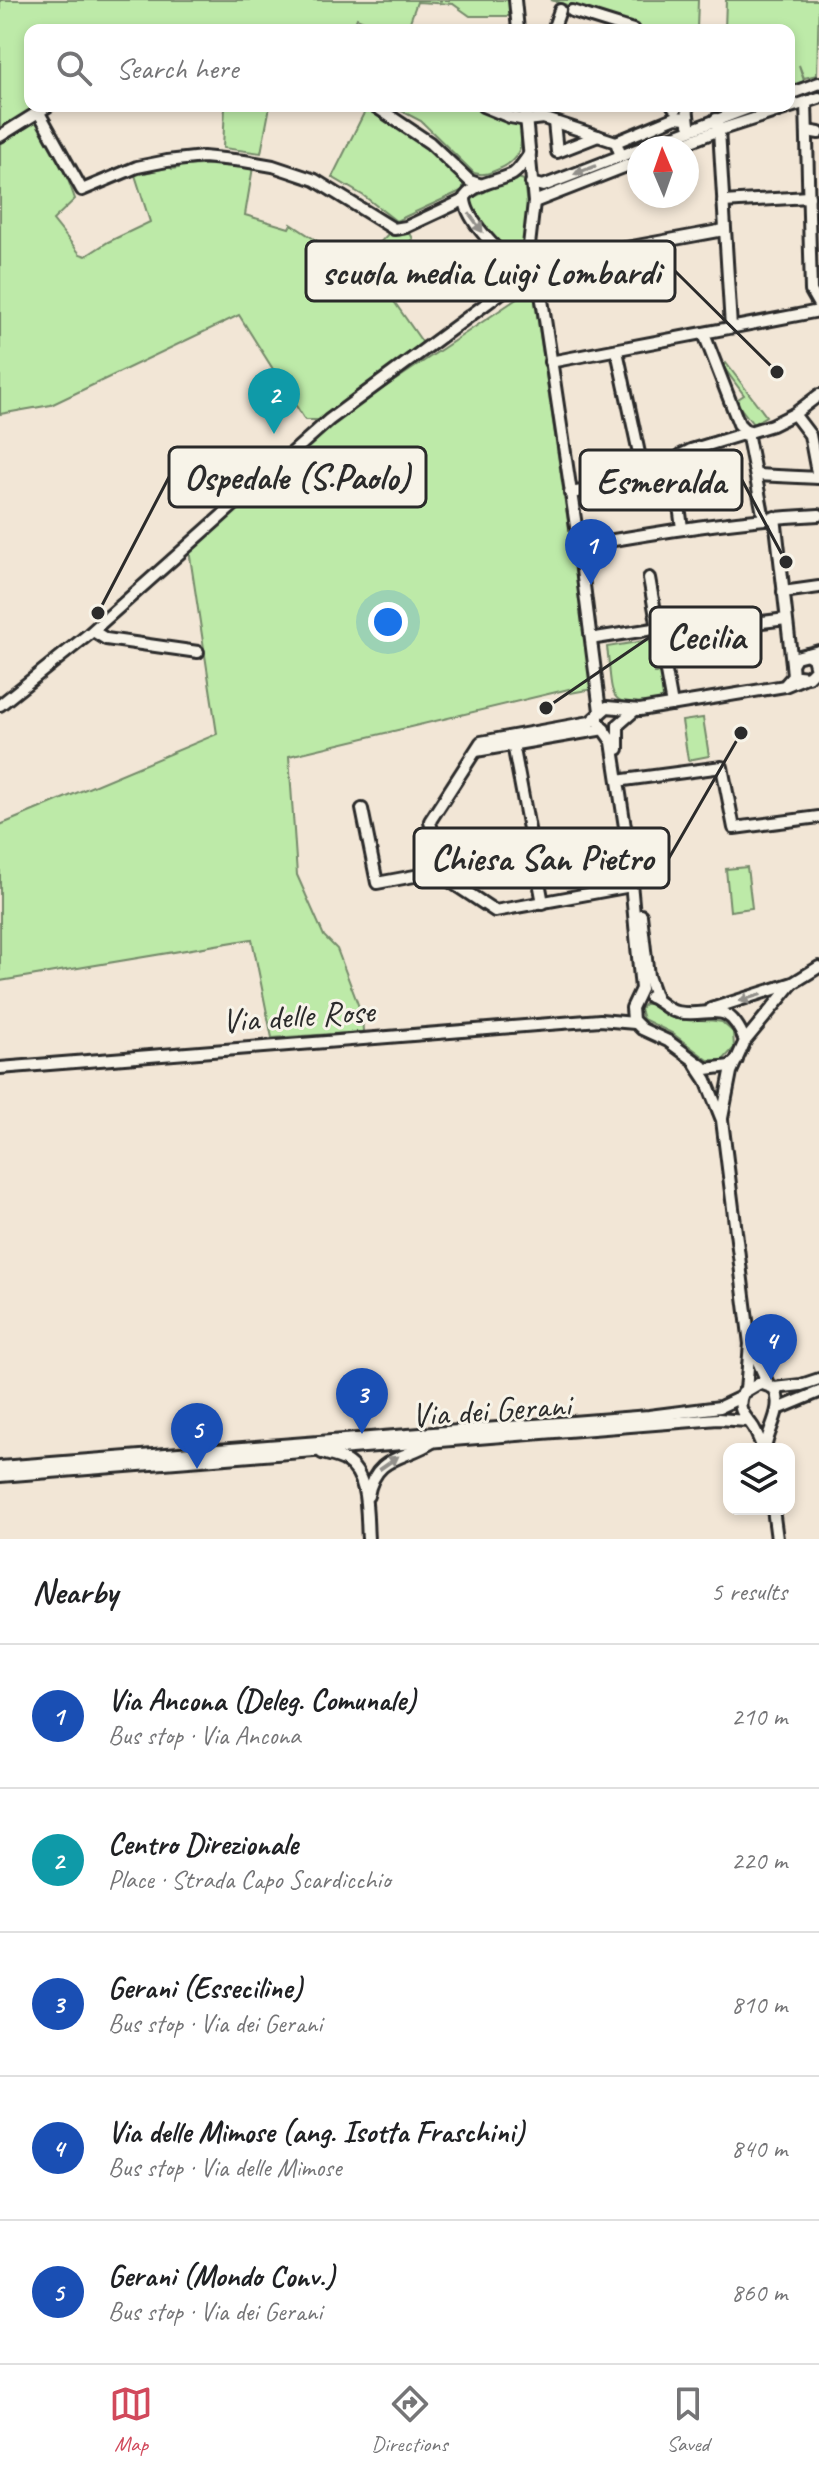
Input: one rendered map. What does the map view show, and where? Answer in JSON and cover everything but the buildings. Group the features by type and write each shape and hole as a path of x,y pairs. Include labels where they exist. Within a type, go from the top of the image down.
{"street":[{"path":"515,0 517,24"},
{"path":"555,24 560,10"},
{"path":"572,11 614,24"},
{"path":"795,92 819,83"},
{"path":"795,105 819,98"},
{"path":"806,102 811,291 819,304"},
{"path":"0,136 37,112"},
{"path":"45,112 82,190 137,167 203,157 273,166 315,180 394,229 406,227 471,189 514,173 530,153"},
{"path":"384,112 430,143 471,189"},
{"path":"498,112 526,120 543,118 616,142 681,113 718,124 766,112"},
{"path":"0,705 93,631 329,420 505,292 529,268 534,202 525,112"},
{"path":"696,136 742,112"},
{"path":"655,136 681,113"},
{"path":"554,122 557,152 598,136"},
{"path":"718,124 731,327"},
{"path":"807,131 819,133"},
{"path":"616,142 621,156"},
{"path":"514,173 543,186 627,154"},
{"path":"534,202 627,166"},
{"path":"471,189 466,209 515,275 529,268 566,259 724,230"},
{"path":"723,202 809,197"},
{"path":"505,292 510,266 517,254 529,268 540,292 606,711"},
{"path":"550,362 819,311"},
{"path":"704,334 739,424 747,432 769,518 793,668 804,678"},
{"path":"617,351 645,481"},
{"path":"682,528 675,476 681,455 772,425 794,414 819,395"},
{"path":"756,475 819,478 814,432 794,414"},
{"path":"570,493 675,476"},
{"path":"579,546 682,528 819,515"},
{"path":"579,546 584,556 604,686 606,711 598,722 612,742 627,840 641,984 635,1004 635,1023 668,1041 706,1069 730,1066 737,1060"},
{"path":"649,578 672,705"},
{"path":"783,592 819,587"},
{"path":"596,638 685,624 691,631 786,619"},
{"path":"93,631 106,639 198,652"},
{"path":"436,872 438,864 430,821 481,742 590,722 606,711 634,711 785,686 812,675 818,668 816,661 789,646"},
{"path":"785,686 796,657 819,651"},
{"path":"606,711 619,714 616,738 648,976 656,999 673,1012 719,1012 732,1018 745,1041"},
{"path":"476,751 602,728 609,730 634,711"},
{"path":"513,744 543,903"},
{"path":"624,780 722,767 734,828 819,817"},
{"path":"362,809 377,883 436,872 495,911 631,886"},
{"path":"705,1011 793,983 819,967"},
{"path":"722,1120 731,1072 745,1041 793,983"},
{"name":"Via delle Rose","path":"600,1020 647,997 656,999"},
{"name":"Via delle Rose","path":"0,1068 600,1020 635,1023"},
{"path":"695,1063 706,1080 722,1120 750,1344 740,1406 761,1443"},
{"path":"750,1344 778,1397 766,1443"},
{"path":"744,1394 760,1383 771,1386 801,1385 819,1379"},
{"path":"749,1422 762,1424 776,1413 819,1392"},
{"name":"Via dei Gerani","path":"0,1467 678,1413 720,1407 744,1394"},
{"name":"Via dei Gerani","path":"0,1476 718,1419 749,1422"},
{"path":"366,1506 369,1487 380,1468 395,1457 423,1449 435,1440"},
{"path":"316,1451 345,1460 355,1469 363,1488 368,1539"},
{"path":"774,1515 777,1539"}],"green space":[{"path":"0,0 510,0 511,16 470,16 453,4 417,2 409,24 371,24 357,18 354,24 24,24 24,112 34,112 66,174 75,199 53,220 80,254 86,256 150,222 135,175 179,166 225,164 253,167 245,215 289,228 291,224 357,267 388,234 399,236 410,233 413,239 370,267 425,346 319,420 305,420 239,315 51,405 0,414"},
{"path":"551,0 698,0 697,24 628,24"},
{"path":"726,0 819,0 817,75 804,78 799,65 804,81 795,84 795,24 725,24"},
{"path":"225,112 269,112 261,153 223,148"},
{"path":"364,112 371,112 418,141 459,178 463,190 396,221 364,196 332,177"},
{"path":"404,112 520,112 522,134 519,151 515,158 499,169 484,174 474,173 421,121"},
{"path":"515,177 524,180 529,222 525,249 515,251 509,257 468,203 470,199"},
{"path":"533,288 593,689 570,693 569,689 289,756 297,875 324,936 337,949 362,1015 363,1032 272,1038 252,939 0,981 0,825 217,734 189,550 336,420"},
{"path":"726,363 766,416 753,424 735,401 744,395 722,365"},
{"path":"650,640 654,673 661,673 663,700 644,703 621,701 612,688 607,647"},
{"path":"703,718 709,756 688,760 682,721"},
{"path":"747,867 752,908 730,911 726,869"},
{"path":"645,1004 652,1004 678,1019 722,1022 733,1032 734,1048 723,1060 708,1060 672,1033 643,1019 640,1009"}],"place":[{"name":"scuola media Luigi Lombardi","path":"777,372"},
{"name":"Centro Direzionale","path":"274,434"},
{"name":"Esmeralda","path":"786,562"},
{"name":"Via Ancona (Deleg. Comunale)","path":"591,585"},
{"name":"Ospedale (S.Paolo)","path":"98,613"},
{"name":"Cecilia","path":"546,708"},
{"name":"Chiesa San Pietro","path":"741,733"},
{"name":"Via delle Mimose (ang. Isotta Fraschini)","path":"771,1380"},
{"name":"Gerani (Esseciline)","path":"362,1434"},
{"name":"Gerani (Mondo Conv.)","path":"197,1469"}]}
